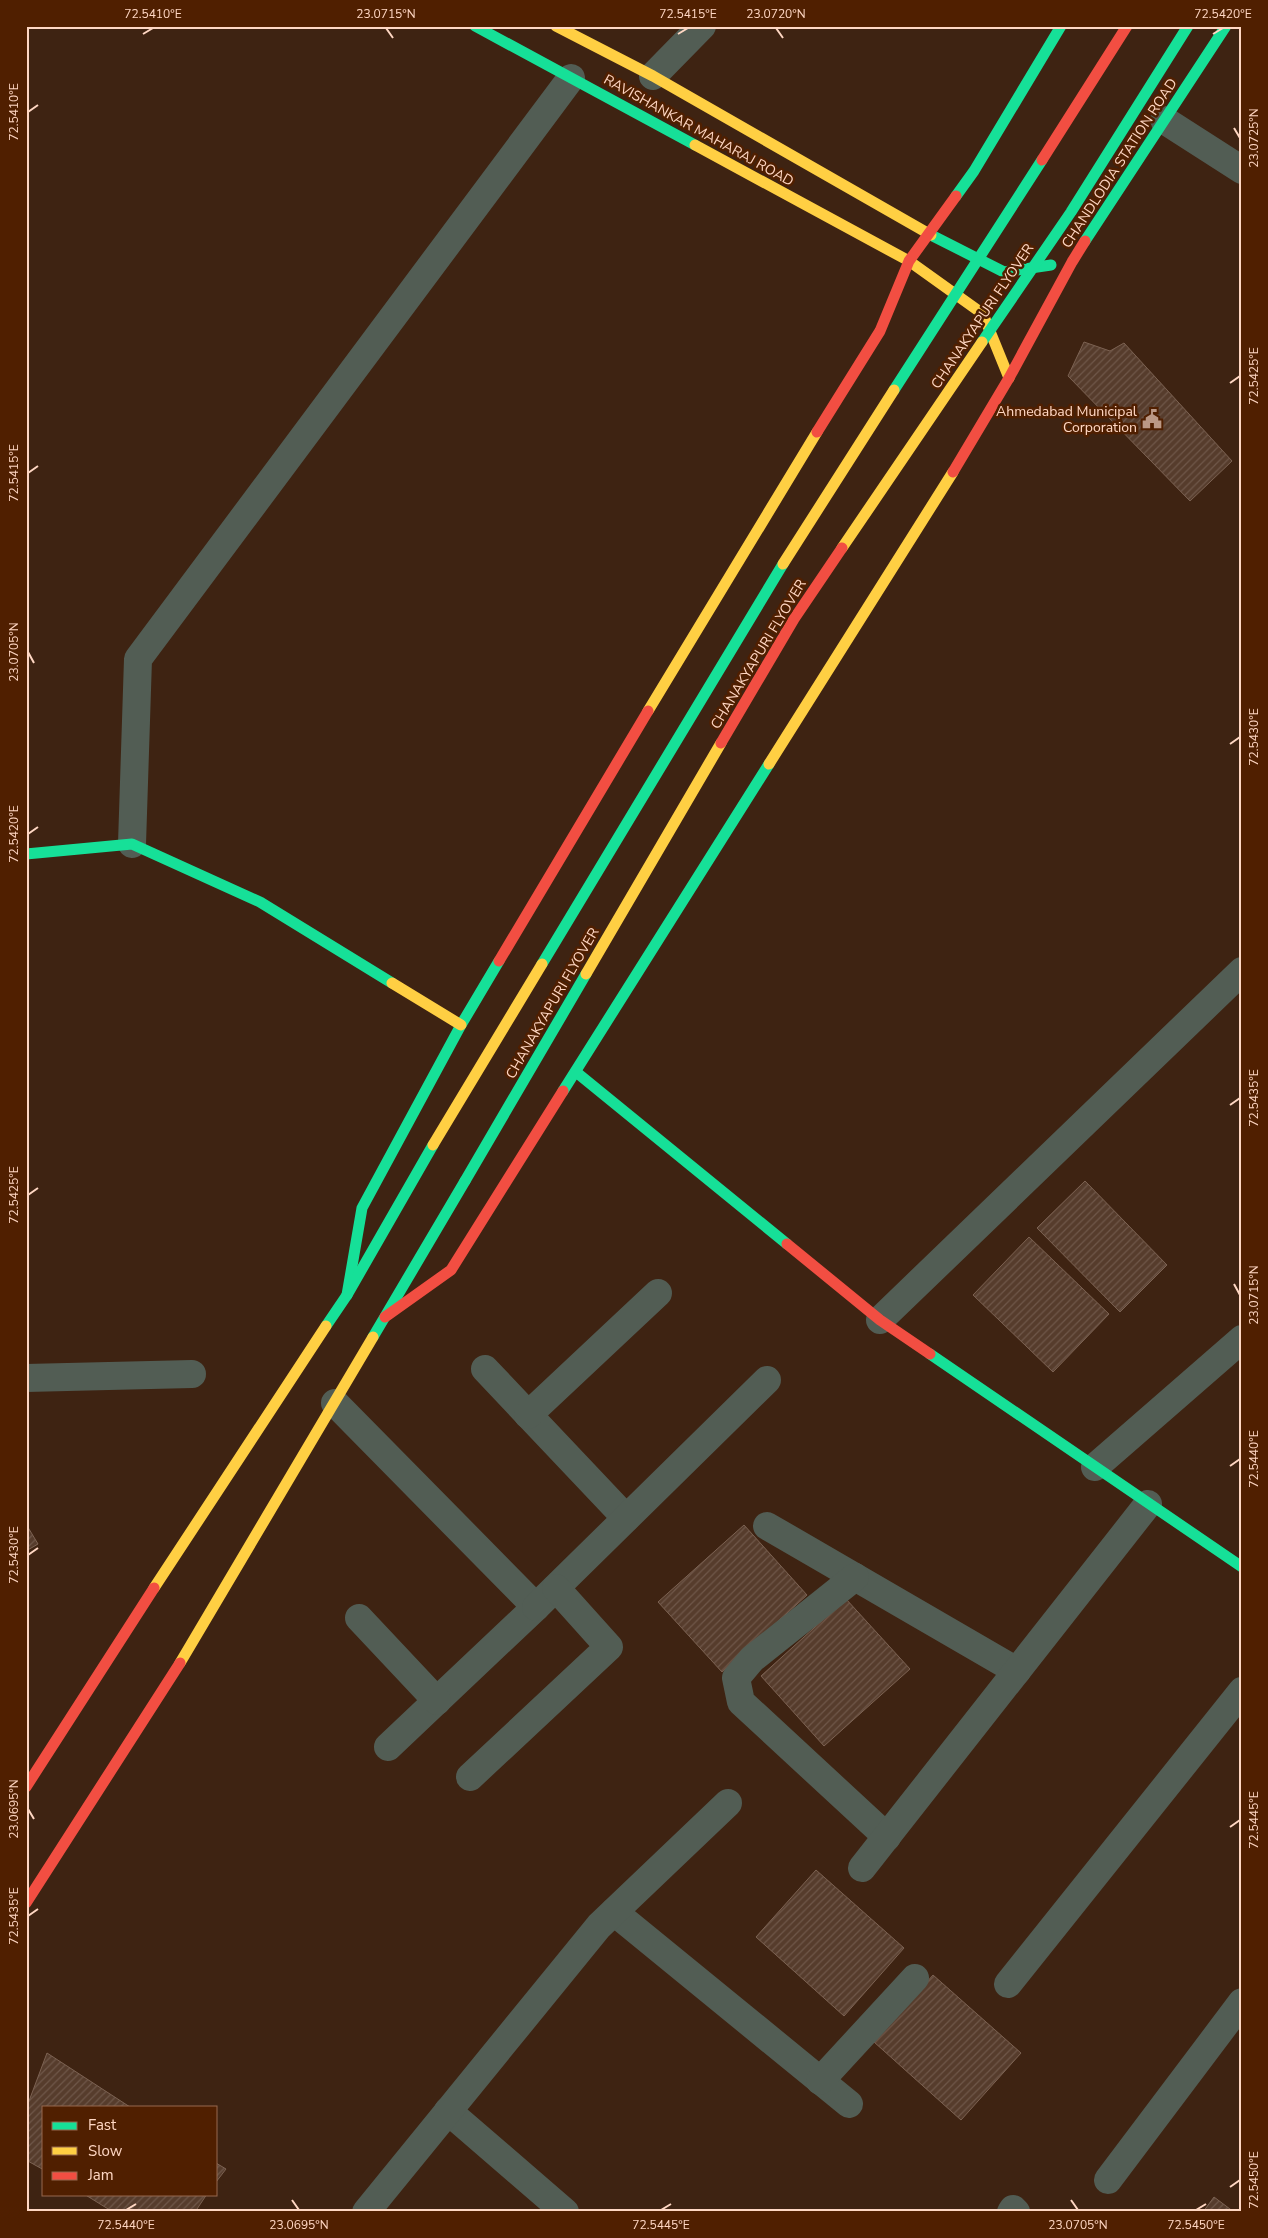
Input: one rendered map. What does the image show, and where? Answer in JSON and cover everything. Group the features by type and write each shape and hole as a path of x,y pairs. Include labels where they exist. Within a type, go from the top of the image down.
{"main road":[{"name":"RAVISHANKAR MAHARAJ ROAD","path":"475,26 909,261 983,314 1009,378"},
{"name":"RAVISHANKAR MAHARAJ ROAD","path":"556,26 653,76 928,233"},
{"path":"347,1295 362,1208 461,1025 702,620 880,331 909,261 974,171 1061,26"},
{"name":"CHANAKYAPURI FLYOVER","path":"26,1787 347,1295 434,1144 755,608 1127,26"},
{"name":"CHANAKYAPURI FLYOVER","path":"26,1903 189,1650 794,619 1071,212 1188,26"},
{"name":"CHANDLODIA STATION ROAD","path":"928,233 1004,272 1072,262 1226,26"},
{"path":"385,1317 451,1270 832,667 1009,378 1072,262"},
{"path":"26,854 132,844 260,902 461,1025"},
{"path":"576,1072 880,1320 1242,1567"}],"street":[{"path":"653,76 702,26"},
{"path":"132,844 138,659 571,78"},
{"path":"1164,120 1242,170"},
{"path":"880,1320 1242,971"},
{"path":"528,1415 658,1293"},
{"path":"1095,1468 1242,1338"},
{"path":"485,1369 626,1518"},
{"path":"26,1378 192,1374"},
{"path":"388,1748 556,1588 767,1380"},
{"path":"335,1403 536,1607"},
{"path":"862,1868 1148,1504"},
{"path":"767,1526 1017,1671"},
{"path":"856,1577 752,1659 736,1678 741,1702 887,1836"},
{"path":"470,1777 609,1647 556,1588"},
{"path":"359,1618 437,1701"},
{"path":"1008,1984 1242,1691"},
{"path":"366,2212 599,1926 728,1803"},
{"path":"614,1912 849,2104"},
{"path":"820,2081 915,1978"},
{"path":"1108,2180 1242,2002"},
{"path":"448,2111 565,2212"},
{"path":"1011,2212 1013,2209 1016,2212"}],"building":[{"name":"Ahmedabad Municipal Corporation","path":"1084,342 1110,351 1124,343 1232,461 1190,501 1068,376"},
{"path":"1085,1181 1167,1265 1120,1312 1037,1228"},
{"path":"1029,1237 1109,1314 1053,1372 973,1295"},
{"path":"26,1524 38,1544 26,1551"},
{"path":"744,1525 807,1595 722,1672 658,1602"},
{"path":"846,1599 910,1669 824,1746 761,1676"},
{"path":"816,1870 904,1948 844,2016 756,1937"},
{"path":"933,1975 1021,2053 961,2120 874,2042"},
{"path":"47,2053 128,2106 42,2106 42,2169 26,2160 26,2109"},
{"path":"218,2164 226,2169 218,2179"},
{"path":"87,2196 206,2196 195,2212 113,2212"},
{"path":"1214,2197 1234,2212 1203,2212"}],"traffic: fast":[{"path":"475,26 695,145"},
{"path":"956,196 974,171 1061,26"},
{"path":"982,342 1071,212 1188,26"},
{"path":"1085,241 1226,26"},
{"path":"894,390 1042,160"},
{"path":"931,235 1004,272 1051,265"},
{"path":"542,964 783,564"},
{"path":"563,1091 769,764"},
{"path":"26,854 132,844 260,902 392,983"},
{"path":"347,1295 362,1208 461,1025 499,961"},
{"path":"465,1181 586,974"},
{"path":"576,1072 787,1244"},
{"path":"326,1326 347,1295 433,1145"},
{"path":"373,1337 465,1181"},
{"path":"930,1354 1242,1567"}],"traffic: slow":[{"path":"556,26 653,76 931,235"},
{"path":"695,145 909,261 983,314 1009,378"},
{"path":"842,548 982,342"},
{"path":"783,564 894,390"},
{"path":"648,711 817,432"},
{"path":"769,764 953,472"},
{"path":"586,974 721,743"},
{"path":"433,1145 542,964"},
{"path":"392,983 461,1025"},
{"path":"154,1588 326,1326"},
{"path":"180,1663 373,1337"}],"traffic: jam":[{"path":"1042,160 1127,26"},
{"path":"817,432 880,331 909,261 956,196"},
{"path":"953,472 1009,378 1085,241"},
{"path":"721,743 794,619 842,548"},
{"path":"499,961 648,711"},
{"path":"385,1317 451,1270 563,1091"},
{"path":"787,1244 880,1320 930,1354"},
{"path":"26,1787 154,1588"},
{"path":"26,1903 180,1663"}],"place":[{"name":"Ahmedabad Municipal Corporation","path":"1152,419"}]}
